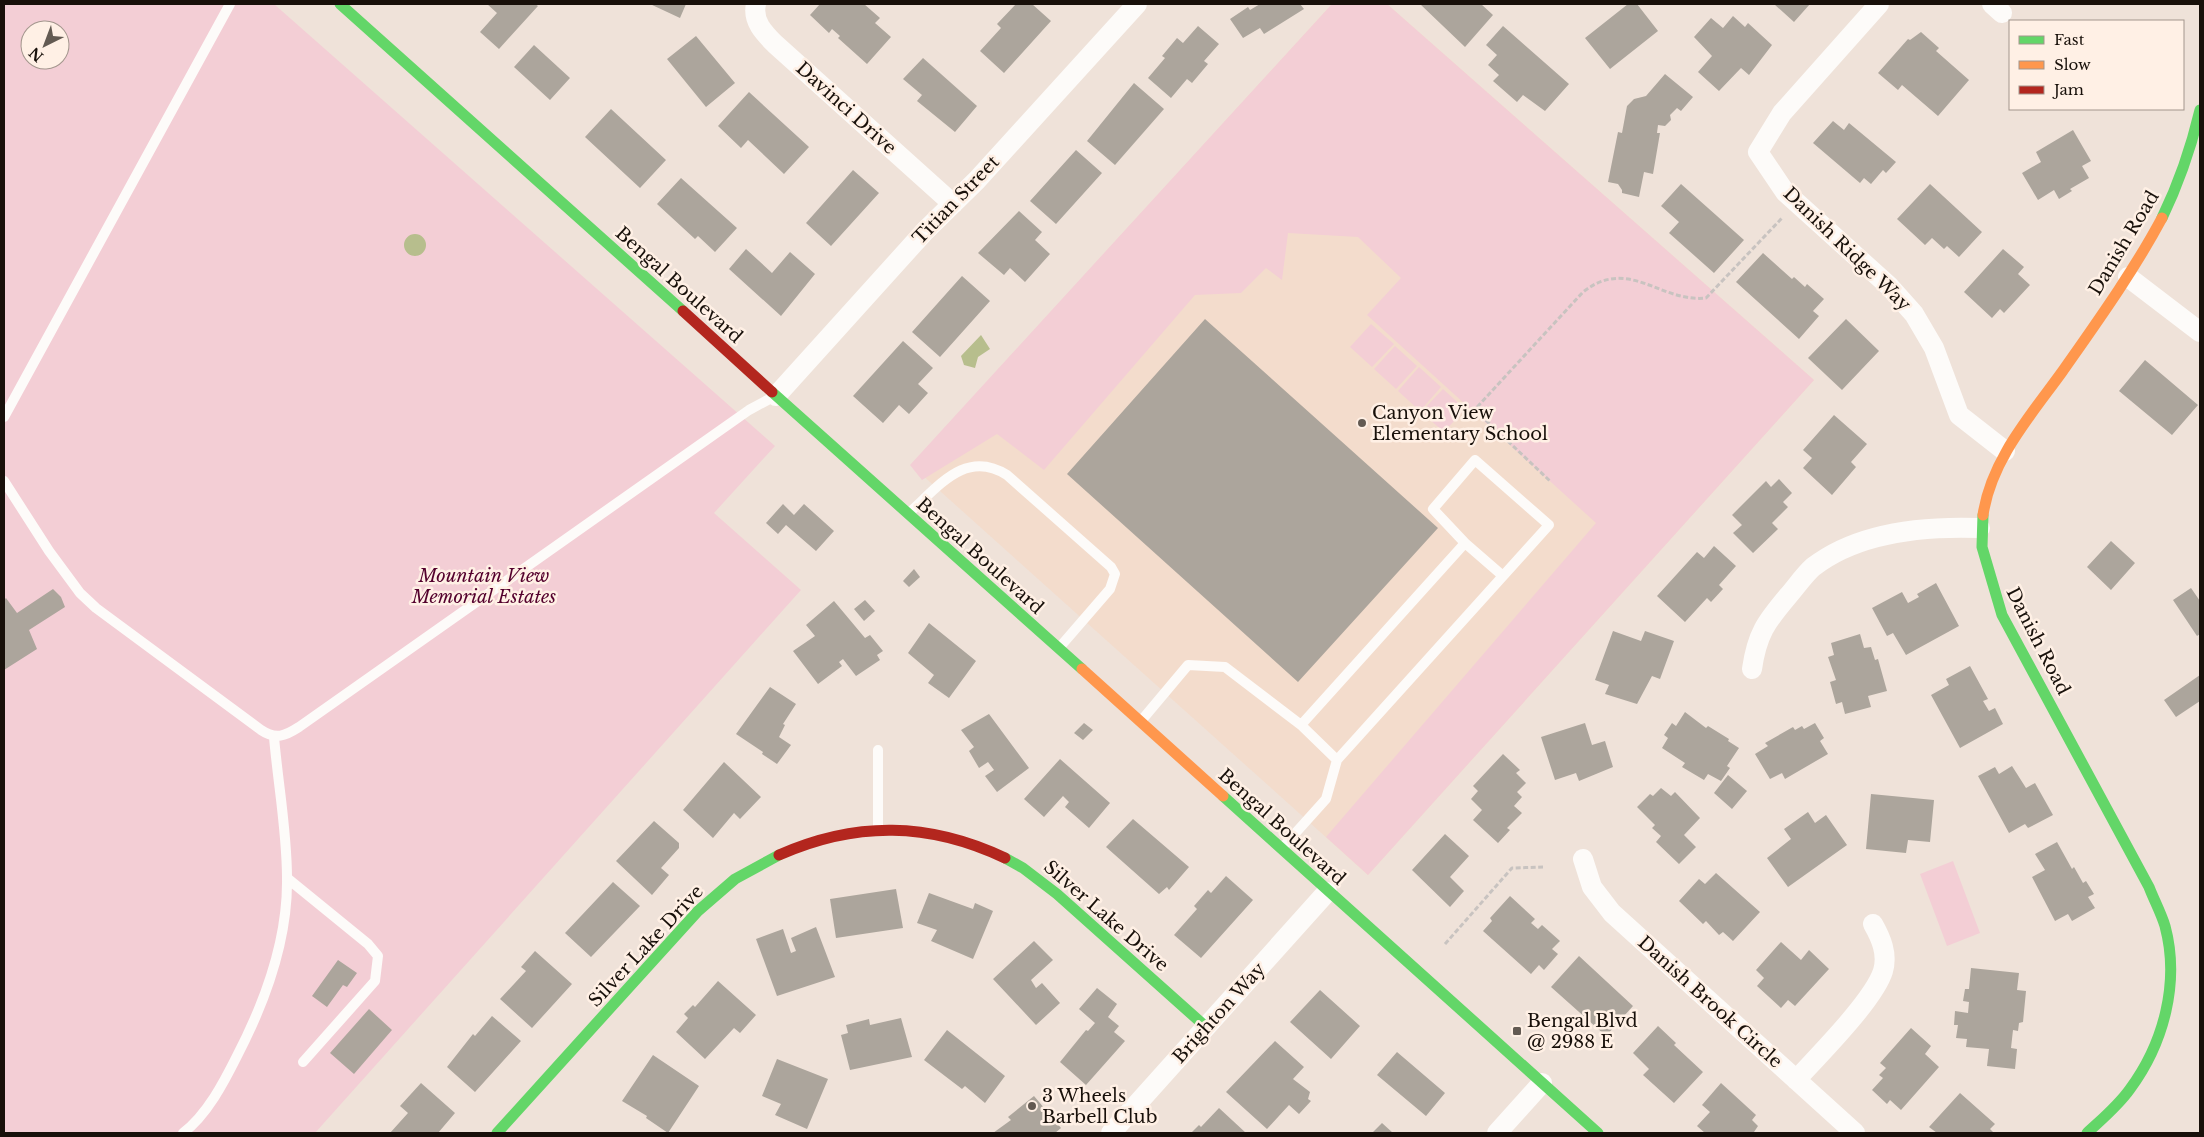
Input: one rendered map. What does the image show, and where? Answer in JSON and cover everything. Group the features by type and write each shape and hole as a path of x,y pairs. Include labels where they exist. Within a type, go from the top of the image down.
{"street":[{"name":"Bengal Boulevard","path":"340,4 1282,849 1327,892 1598,1133"},
{"name":"Davinci Drive","path":"756,4 754,11 760,28 775,44 953,204"},
{"name":"Titian Street","path":"776,396 918,238 953,204 1137,4"},
{"name":"Danish Ridge Way","path":"1879,4 1782,113 1758,152 1786,192 1889,286 1914,314 1934,348 1959,415 1975,430 2005,451"},
{"name":"Danish Road","path":"2087,1133 2130,1090 2149,1060 2162,1030 2170,1002 2171,976 2165,927 2149,887 2002,615 1990,582 1980,528 1990,489 2005,451 2128,277 2161,220 2184,169 2200,110"},
{"path":"2128,277 2200,332"},
{"path":"1752,669 1756,644 1769,618 1812,568 1834,553 1852,545 1883,536 1949,527 1980,528"},
{"name":"Silver Lake Drive","path":"497,1133 698,911 735,879 777,855 825,836 878,829 921,832 966,842 1010,860 1050,888 1206,1027"},
{"name":"Danish Brook Circle","path":"1583,859 1592,887 1612,913 1855,1133"},
{"name":"Brighton Way","path":"1111,1133 1327,892"},
{"path":"1796,1080 1870,995 1883,970 1884,943 1873,924"},
{"path":"1497,1133 1542,1083"}],"lane":[{"path":"4,417 230,4"},
{"path":"4,481 64,572 96,608 261,730 274,737 290,733 748,410 776,396"},
{"path":"1282,849 1326,799 1337,760 1503,576 1549,525 1475,460 1433,509 1465,543 1503,576"},
{"path":"908,514 943,482 962,469 977,464 990,465 1008,475 1115,574 1110,589 1058,649"},
{"path":"1302,725 1465,543"},
{"path":"1140,723 1188,665 1225,667 1302,725 1337,760"},
{"path":"183,1133 190,1128 220,1087 242,1047 264,995 282,936 287,878 274,737"},
{"path":"878,750 878,829"},
{"path":"287,878 368,944 378,956 375,981 303,1062"}],"path":[{"path":"1467,418 1583,292 1596,282 1615,277 1642,281 1676,294 1696,299 1706,298 1782,218"},
{"path":"1474,410 1550,480"},
{"path":"1446,944 1512,868 1543,867"}],"shaded area":[{"name":"Canyon View Elementary School","path":"1332,4 1387,4 1814,380 1368,875 911,465"},
{"path":"415,234 423,237 426,245 423,253 415,256 407,253 404,245 407,237"},
{"path":"981,335 990,349 978,357 975,368 964,365 961,356"}],"green space":[{"name":"Mountain View Memorial Estates","path":"4,4 274,4 775,446 714,513 801,590 315,1133 4,1133"},
{"path":"1332,4 1387,4 1814,380 1368,875 1326,837 1596,523 1367,315 1401,278 1358,237 1288,233 1282,280 1266,268 1241,293 1195,295 1044,470 997,434 922,480 910,465"},
{"path":"1371,324 1394,344 1372,367 1350,347"},
{"path":"1395,346 1417,366 1396,389 1374,369"},
{"path":"1419,367 1441,387 1420,411 1398,391"},
{"path":"1443,389 1465,409 1444,432 1421,412"},
{"path":"1953,861 1980,933 1947,946 1920,874"}],"building":[{"path":"487,4 535,4 538,6 499,49 480,32 497,13"},
{"path":"650,4 686,4 680,18"},
{"path":"820,4 864,4 880,18 875,23 891,37 867,64 838,38 840,36 832,29 829,33 810,15"},
{"path":"1016,4 1032,4 1051,21 1004,73 980,51 1001,28 997,24"},
{"path":"1260,4 1300,4 1304,9 1264,34 1260,28 1243,38 1230,19 1248,7 1250,10"},
{"path":"1420,4 1481,4 1493,15 1465,47"},
{"path":"1628,4 1637,4 1658,31 1610,69 1585,38"},
{"path":"1774,4 1810,4 1794,22"},
{"path":"1733,16 1745,27 1748,23 1772,45 1749,75 1741,68 1719,91 1698,72 1712,56 1694,37 1711,18 1723,28"},
{"path":"1198,26 1219,44 1204,61 1208,64 1192,83 1187,79 1171,98 1148,78 1165,58 1162,56 1177,38 1183,43"},
{"path":"1503,26 1569,84 1545,111 1523,95 1517,102 1493,81 1499,75 1488,65 1497,55 1486,45"},
{"path":"1921,32 1939,48 1936,51 1969,80 1938,116 1902,85 1898,90 1878,73 1908,39 1910,40"},
{"path":"696,36 735,83 706,107 667,59"},
{"path":"534,45 570,78 550,100 514,67"},
{"path":"923,58 977,106 955,132 917,101 922,95 903,79"},
{"path":"1665,74 1693,97 1681,111 1677,108 1670,115 1671,120 1665,126 1658,125 1657,133 1660,133 1653,174 1644,172 1639,197 1622,193 1618,184 1608,182 1618,132 1622,133 1627,106 1634,99 1646,96"},
{"path":"1134,83 1164,109 1115,165 1087,141"},
{"path":"749,92 809,147 784,174 748,140 741,148 718,126"},
{"path":"611,109 666,160 640,188 585,137"},
{"path":"1833,121 1844,130 1849,123 1896,162 1886,173 1883,170 1871,184 1864,178 1860,183 1813,143"},
{"path":"2073,130 2091,161 2082,166 2089,178 2070,189 2072,191 2059,199 2054,190 2038,200 2022,173 2041,162 2036,152"},
{"path":"1076,150 1102,173 1056,224 1030,201"},
{"path":"853,170 879,193 831,246 806,223"},
{"path":"681,178 737,228 715,252 698,236 695,239 657,204"},
{"path":"1681,184 1744,240 1714,273 1669,233 1679,222 1661,206"},
{"path":"1930,184 1982,232 1959,257 1947,246 1944,249 1932,238 1925,245 1897,219"},
{"path":"1019,211 1042,232 1035,240 1050,254 1025,282 1010,268 1004,275 978,253"},
{"path":"746,249 772,273 790,252 815,274 781,316 729,269"},
{"path":"2003,249 2024,267 2018,274 2030,285 2004,313 2000,309 1992,318 1964,292"},
{"path":"1763,253 1792,279 1794,277 1805,287 1807,284 1824,299 1813,311 1819,316 1799,339 1736,282"},
{"path":"962,276 990,301 940,357 912,332"},
{"path":"1205,319 1438,528 1298,682 1067,474"},
{"path":"1846,319 1879,351 1842,390 1808,358"},
{"path":"903,341 933,368 918,384 928,393 909,414 899,405 883,423 853,396"},
{"path":"2145,360 2198,405 2172,435 2119,391"},
{"path":"1834,415 1867,444 1851,462 1856,467 1832,495 1803,468 1812,458 1803,450"},
{"path":"1779,479 1792,493 1783,502 1788,507 1772,523 1778,529 1753,553 1733,533 1742,525 1732,515 1766,481 1771,487"},
{"path":"783,504 794,515 804,504 834,531 816,551 786,525 778,534 766,523"},
{"path":"2111,541 2135,563 2111,590 2087,567"},
{"path":"1714,546 1736,566 1719,585 1723,589 1711,602 1707,598 1685,622 1657,596 1697,552 1704,558"},
{"path":"914,569 920,577 909,587 903,581"},
{"path":"1936,583 1959,626 1906,655 1893,633 1887,636 1872,608 1902,592 1908,603 1919,597 1917,594"},
{"path":"2191,588 2200,601 2200,634 2197,636 2173,600"},
{"path":"53,589 61,597 65,607 29,630 37,649 4,670 4,600 6,598 17,613"},
{"path":"865,600 875,611 864,621 854,609"},
{"path":"834,601 865,638 870,635 883,651 877,655 880,660 856,676 843,659 839,662 842,666 818,684 793,651 815,636 806,625"},
{"path":"929,623 976,661 949,698 928,683 934,675 908,653"},
{"path":"1613,631 1641,641 1645,631 1674,641 1660,679 1652,676 1637,704 1605,694 1609,685 1595,680"},
{"path":"1860,634 1864,648 1871,647 1875,660 1878,659 1887,691 1868,696 1871,707 1845,714 1842,702 1836,704 1830,682 1836,680 1828,657 1834,655 1831,643"},
{"path":"1970,666 1988,699 1983,701 1989,711 1995,708 2003,724 1960,748 1931,695 1949,685 1946,679"},
{"path":"2200,675 2200,701 2176,717 2164,700"},
{"path":"770,687 796,704 783,724 785,725 779,737 791,745 777,764 736,734"},
{"path":"1685,712 1706,728 1708,726 1729,739 1728,741 1739,748 1727,766 1730,768 1721,781 1708,774 1704,780 1682,767 1685,763 1662,748 1668,738 1664,735 1672,723 1676,726"},
{"path":"989,714 1029,768 997,792 985,776 994,770 988,762 979,768 969,751 974,747 961,730"},
{"path":"1084,723 1093,730 1083,740 1074,733"},
{"path":"1585,723 1592,745 1605,741 1613,767 1579,781 1576,773 1555,780 1541,737"},
{"path":"1815,723 1824,738 1820,741 1828,754 1785,779 1782,773 1770,779 1755,754 1768,746 1765,743 1793,727 1795,730 1802,726 1804,729"},
{"path":"1503,754 1520,770 1516,773 1526,783 1517,792 1522,797 1514,806 1522,813 1507,828 1510,830 1498,843 1473,820 1482,810 1471,799 1478,791 1473,786"},
{"path":"1060,759 1110,803 1089,828 1065,807 1069,802 1063,796 1044,817 1024,799"},
{"path":"724,762 761,797 740,819 734,813 713,838 683,810"},
{"path":"2012,766 2026,788 2035,783 2053,815 2028,828 2025,824 2009,833 1978,776 1995,767 1999,774"},
{"path":"1728,775 1747,791 1732,809 1714,793"},
{"path":"1661,788 1671,796 1675,792 1700,818 1684,835 1696,847 1679,864 1656,842 1661,836 1652,828 1655,825 1637,807 1650,794 1653,796"},
{"path":"1871,794 1934,800 1930,842 1908,840 1906,853 1866,849"},
{"path":"1808,812 1815,823 1826,815 1847,845 1788,887 1767,858 1791,839 1784,829"},
{"path":"1133,819 1189,867 1169,890 1167,887 1159,894 1106,847"},
{"path":"654,821 679,843 679,848 661,868 669,875 652,895 616,861"},
{"path":"1445,834 1469,856 1450,877 1464,891 1450,907 1412,870"},
{"path":"2057,842 2072,869 2074,867 2083,883 2086,881 2094,894 2088,897 2095,908 2072,921 2068,914 2055,921 2032,877 2045,870 2035,854"},
{"path":"1716,873 1760,912 1733,941 1723,932 1719,935 1706,921 1703,924 1679,901 1699,879 1705,884"},
{"path":"1226,876 1253,900 1201,958 1174,935 1197,909 1194,906 1208,890 1211,893"},
{"path":"613,882 640,906 591,957 565,933"},
{"path":"896,889 903,928 836,938 830,899"},
{"path":"929,893 973,909 975,903 993,911 973,959 931,941 937,930 917,923"},
{"path":"1510,896 1535,919 1531,923 1538,929 1542,925 1560,941 1552,949 1558,954 1544,970 1539,965 1531,974 1483,931 1492,921 1490,918"},
{"path":"816,927 835,977 777,996 756,939 783,929 791,953 796,951 791,938"},
{"path":"1034,941 1053,960 1031,980 1036,988 1042,983 1060,1003 1036,1025 993,979"},
{"path":"1781,942 1801,960 1809,950 1829,969 1795,1006 1788,1000 1781,1008 1757,986 1764,978 1756,970"},
{"path":"535,951 572,984 532,1028 500,999 526,971 521,967"},
{"path":"1579,956 1633,1006 1606,1036 1551,987"},
{"path":"338,960 357,973 347,987 343,985 327,1007 312,996"},
{"path":"1971,968 2019,973 2017,990 2026,991 2023,1022 2019,1023 2018,1031 2013,1030 2011,1048 2017,1049 2015,1069 1987,1066 1989,1049 1966,1047 1967,1039 1956,1038 1958,1025 1954,1025 1955,1011 1968,1013 1969,1002 1963,1001 1965,989 1969,989"},
{"path":"718,981 756,1015 740,1033 734,1028 705,1059 676,1032 688,1018 684,1014 693,1005 695,1007"},
{"path":"1097,988 1117,1004 1108,1017 1119,1026 1114,1032 1125,1041 1086,1085 1060,1062 1086,1030 1088,1031 1095,1023 1079,1009"},
{"path":"1320,990 1360,1026 1331,1059 1290,1022"},
{"path":"369,1009 392,1030 354,1074 330,1053"},
{"path":"492,1016 521,1041 475,1092 447,1067 473,1034 475,1036"},
{"path":"901,1018 912,1057 850,1070 841,1035 848,1033 846,1025 869,1019 870,1025"},
{"path":"1658,1026 1676,1043 1674,1045 1703,1072 1674,1103 1643,1075 1649,1069 1633,1053"},
{"path":"1911,1028 1931,1046 1925,1054 1939,1067 1901,1110 1890,1100 1887,1104 1872,1090 1883,1078 1879,1075 1886,1068 1880,1063"},
{"path":"947,1030 1005,1076 985,1103 965,1086 962,1089 924,1060"},
{"path":"1275,1041 1304,1067 1293,1079 1310,1092 1308,1099 1311,1101 1299,1114 1289,1105 1267,1129 1226,1092"},
{"path":"1397,1052 1445,1093 1426,1116 1377,1075"},
{"path":"653,1055 699,1086 668,1133 646,1118 647,1116 622,1101"},
{"path":"777,1059 828,1079 807,1129 775,1115 781,1104 762,1096"},
{"path":"421,1083 455,1113 438,1133 390,1133 408,1113 400,1106"},
{"path":"1721,1083 1756,1115 1752,1120 1758,1126 1755,1133 1705,1133 1697,1126 1710,1112 1702,1105"},
{"path":"1960,1093 1995,1124 1990,1129 1994,1133 1937,1133 1929,1127"},
{"name":"3 Wheels Barbell Club","path":"1034,1096 1061,1128 1055,1133 993,1133 1011,1120 1008,1117"},
{"path":"1219,1108 1246,1133 1191,1133 1199,1125 1201,1127"},
{"path":"1382,1123 1393,1133 1372,1133"}],"traffic: fast":[{"path":"340,4 683,311"},
{"path":"2162,218 2184,165 2200,110"},
{"path":"772,392 1082,669"},
{"path":"1983,515 1982,547 2002,615 2149,887 2165,926 2169,947 2171,969 2166,1011 2152,1052 2142,1071 2125,1095 2087,1133"},
{"path":"1223,796 1598,1133"},
{"path":"497,1133 698,911 735,879 779,855"},
{"path":"1005,858 1023,868 1057,894 1206,1027"}],"traffic: slow":[{"path":"1983,515 1987,495 2003,457 2025,422 2114,296 2162,218"},
{"path":"1082,669 1223,796"}],"traffic: jam":[{"path":"683,311 772,392"},
{"path":"779,855 836,836 892,830 920,832 948,838 977,846 1005,858"}],"place":[{"name":"Canyon View Elementary School","path":"1362,423"},
{"name":"Bengal Blvd @ 2988 E","path":"1517,1031"},
{"name":"3 Wheels Barbell Club","path":"1032,1106"}]}
